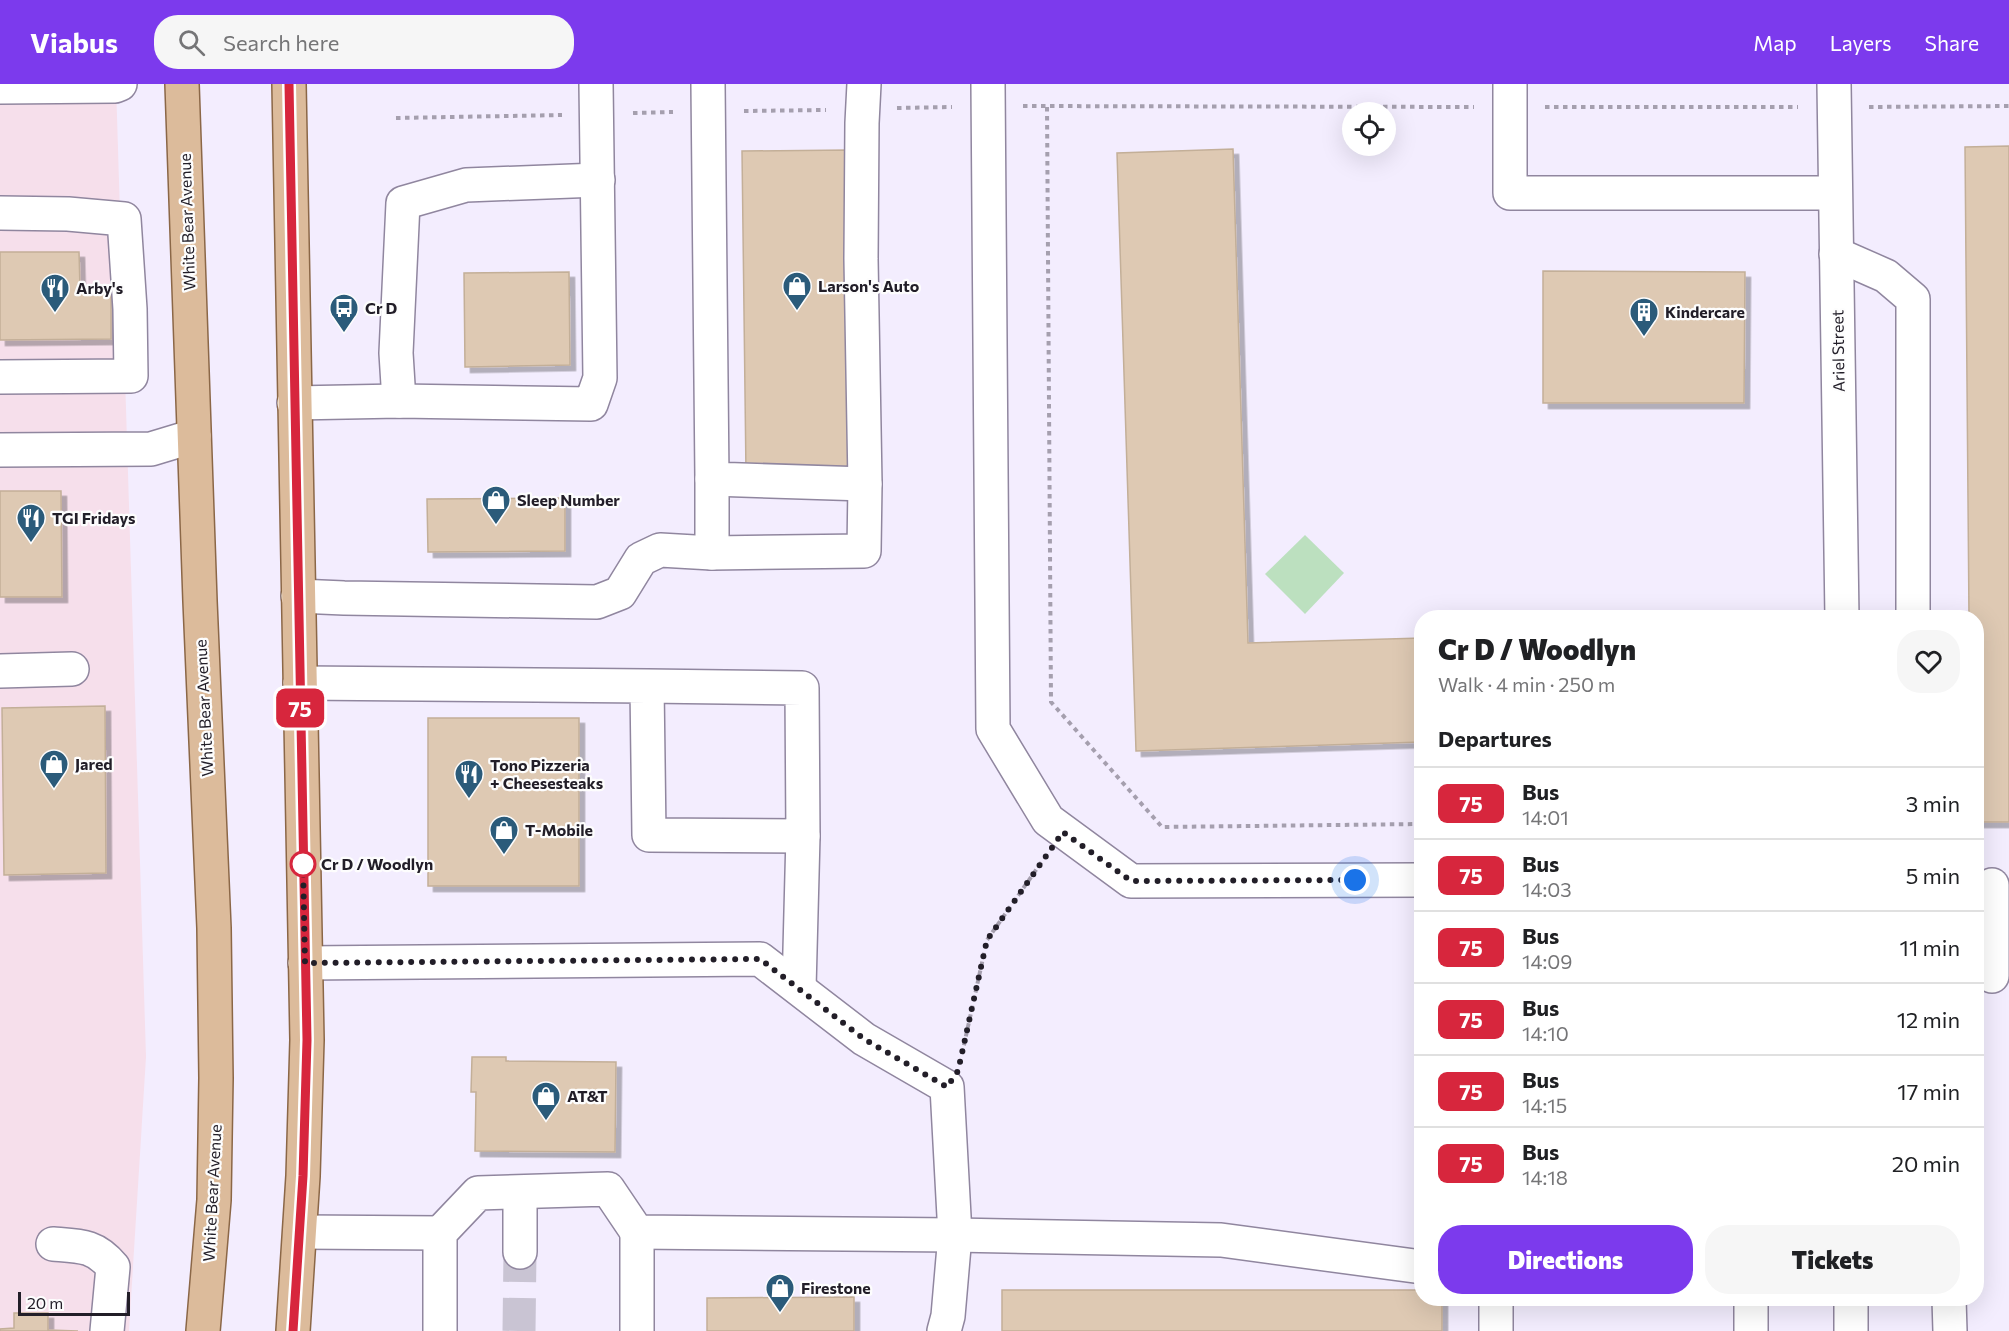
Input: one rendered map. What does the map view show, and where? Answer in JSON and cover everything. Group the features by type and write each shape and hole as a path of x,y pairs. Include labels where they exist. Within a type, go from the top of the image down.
{"main road":[{"name":"White Bear Avenue","path":"182,84 214,928 216,1047 214,1200 203,1331"},
{"path":"289,84 307,1040 300,1232 293,1331"}],"street":[{"path":"0,87 115,86 120,84"},
{"path":"988,95 993,729 1048,820 1131,881 1414,880"},
{"path":"1511,95 1510,193 1835,193"},
{"name":"Ariel Street","path":"1834,96 1842,610"},
{"path":"298,596 597,602 620,593 641,559 660,550 712,553 864,551 861,259 863,97"},
{"path":"709,98 712,553"},
{"path":"294,403 591,404 600,378 596,99"},
{"path":"399,402 396,353 403,203 466,184 598,180"},
{"path":"0,213 68,214 124,219 130,309 131,376 0,377"},
{"path":"1836,254 1886,276 1913,299 1913,610"},
{"path":"0,450 152,449 194,436"},
{"path":"712,479 865,484"},
{"path":"0,671 72,669"},
{"path":"300,683 802,688 803,836 799,988"},
{"path":"647,686 649,835 803,836"},
{"path":"1992,976 1993,885"},
{"path":"305,963 760,959 864,1039 947,1087 955,1235 948,1316 944,1331"},
{"path":"440,1331 440,1233 478,1193 608,1189 637,1232 637,1331"},
{"path":"520,1192 520,1252"},
{"path":"300,1232 440,1233"},
{"path":"637,1232 1221,1240 1414,1266"},
{"path":"53,1244 85,1246 104,1256 113,1267 107,1331"},
{"path":"1496,1306 1496,1331"},
{"path":"1751,1306 1751,1331"},
{"path":"1851,1306 1851,1331"},
{"path":"1949,1306 1950,1331"}],"path":[{"path":"396,118 596,99 988,95 1047,107 1511,95 1834,96 2009,106"},
{"path":"1047,107 1051,702 1162,827 1414,824"},
{"path":"947,1087 958,1071 987,940 1063,832"}],"shaded area":[{"path":"0,84 116,84 146,1057 129,1331 0,1331"}],"green space":[{"path":"1305,535 1344,573 1305,614 1265,574"}],"building":[{"path":"2009,146 2009,822 1984,822 1984,610 1969,610 1965,147"},
{"path":"1233,149 1248,643 1414,638 1414,742 1136,751 1117,153"},
{"name":"Larson's Auto","path":"848,150 852,471 746,473 742,151"},
{"name":"Arby's","path":"0,252 79,252 80,288 111,288 111,339 0,340"},
{"name":"Kindercare","path":"1543,271 1745,272 1744,403 1543,403"},
{"path":"569,272 570,365 465,367 464,273"},
{"name":"TGI Fridays","path":"0,491 61,491 62,597 0,597"},
{"name":"Sleep Number","path":"565,498 565,551 428,552 427,499"},
{"name":"Jared","path":"105,706 106,873 4,875 2,708"},
{"path":"428,718 579,718 579,886 428,886"},
{"name":"AT&T","path":"472,1057 506,1057 506,1061 616,1062 615,1152 475,1151 476,1092 471,1092"},
{"path":"1002,1290 1414,1290 1414,1306 1442,1306 1442,1331 1002,1331"},
{"name":"Firestone","path":"854,1297 854,1331 707,1331 707,1298"},
{"path":"14,1313 48,1313 48,1330 78,1331 0,1331 0,1329 14,1328"}],"tunnel":[{"path":"519,1331 520,1252"}],"bus line":[{"name":"75","path":"289,84 307,1040 303,1176 293,1331"}],"place":[{"name":"Larson's Auto","path":"797,312"},
{"name":"Arby's","path":"55,314"},
{"name":"Cr D","path":"344,334"},
{"name":"Kindercare","path":"1644,338"},
{"name":"Sleep Number","path":"496,526"},
{"name":"TGI Fridays","path":"31,544"},
{"name":"Jared","path":"54,790"},
{"name":"Tono Pizzeria + Cheesesteaks","path":"469,800"},
{"name":"T-Mobile","path":"504,856"},
{"name":"Cr D / Woodlyn","path":"303,864"},
{"name":"AT&T","path":"546,1122"},
{"name":"Firestone","path":"780,1314"}],"route":[{"path":"303,864 305,963 760,959 864,1039 947,1087 958,1071 987,940 1063,832 1131,881 1355,880"}]}
